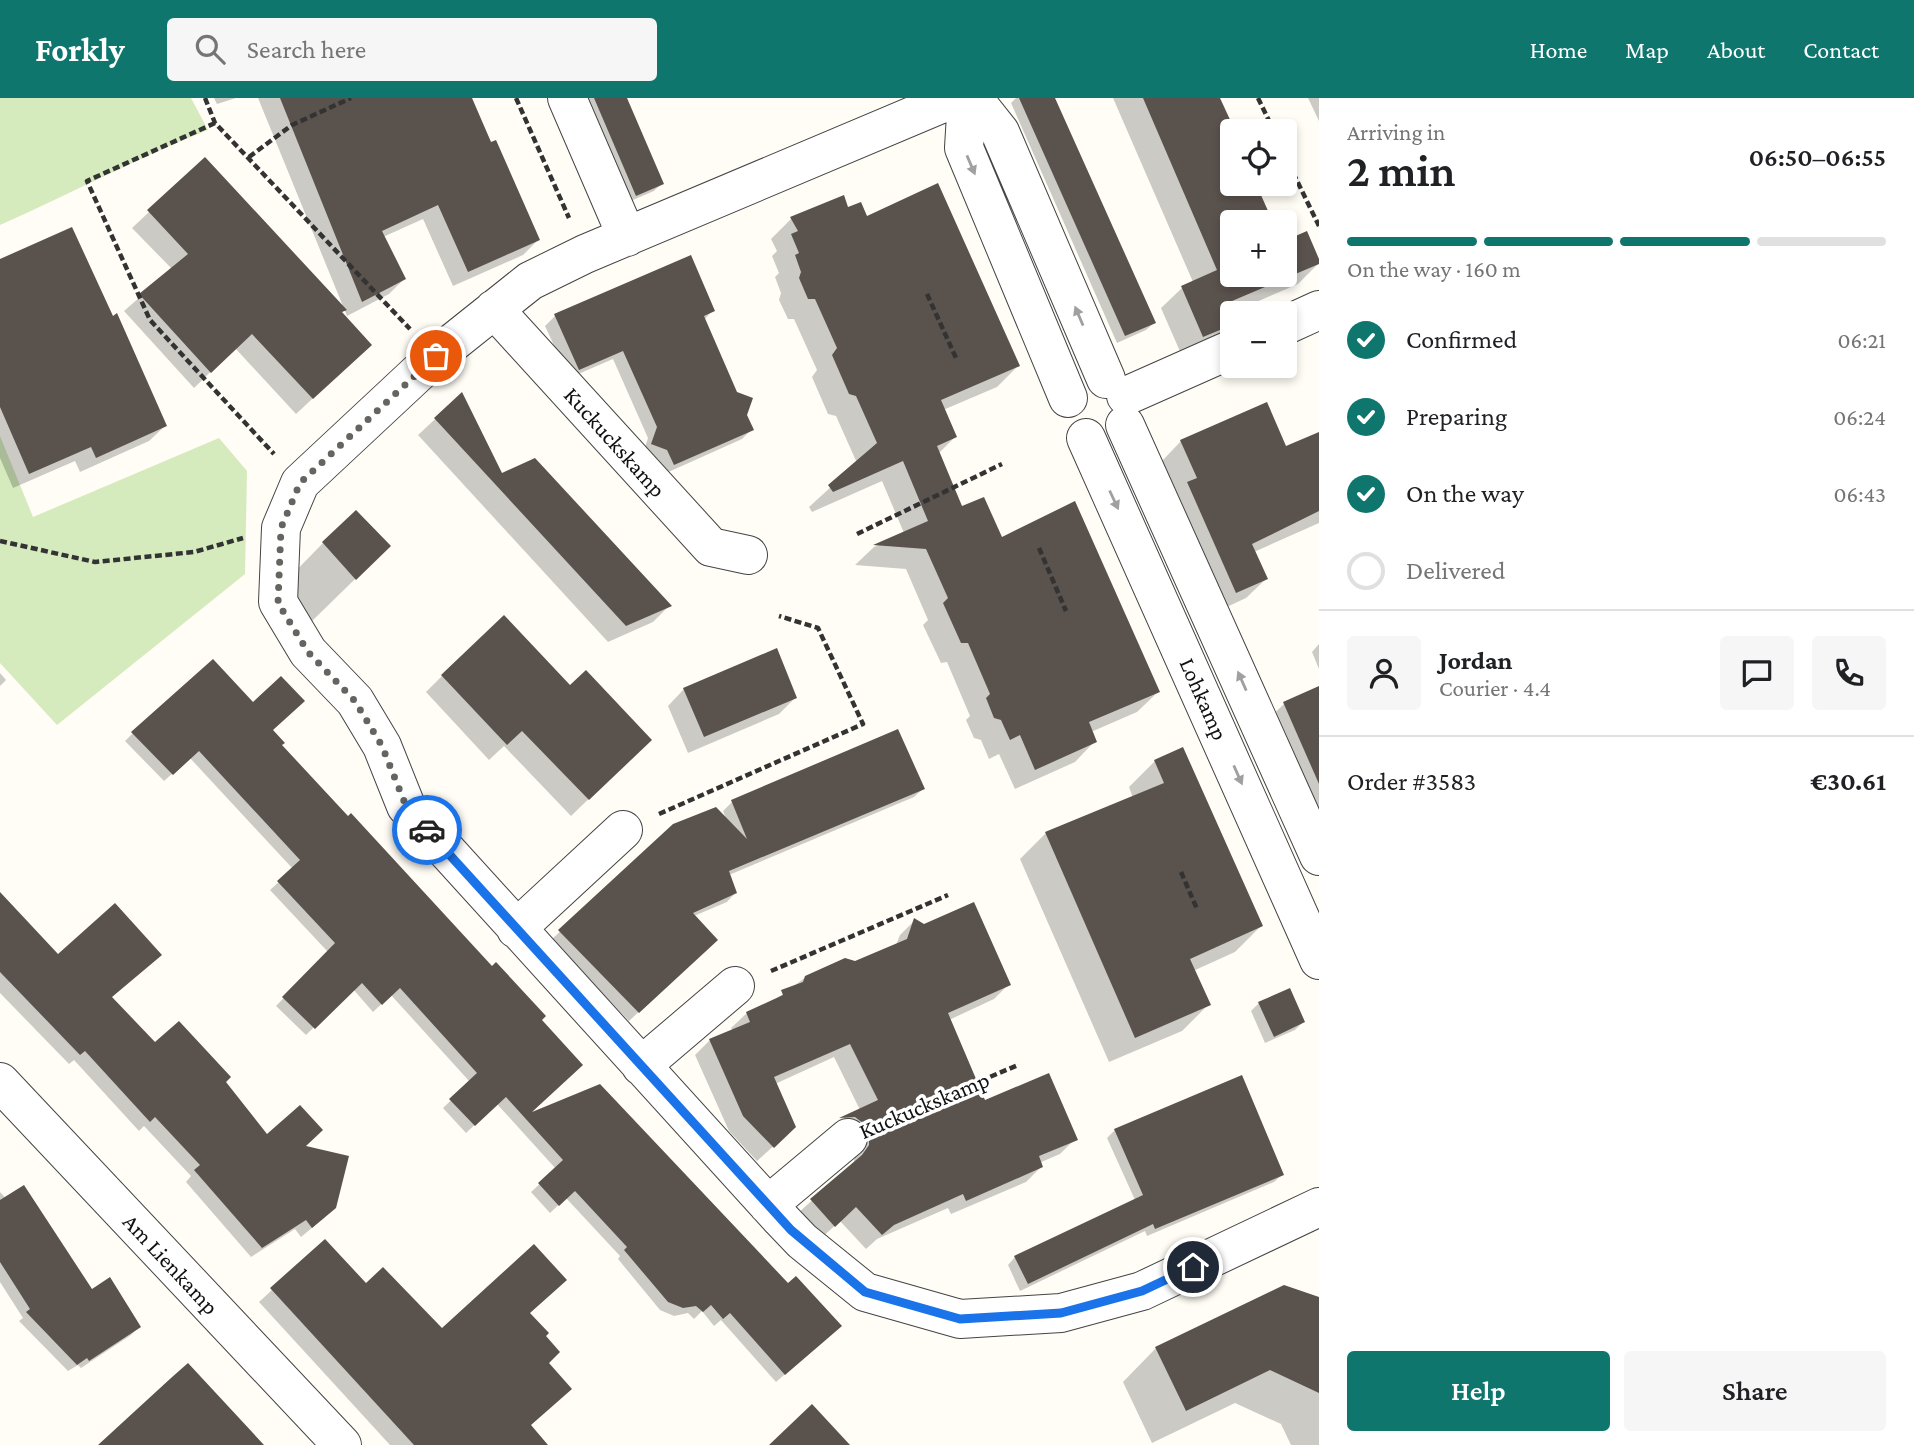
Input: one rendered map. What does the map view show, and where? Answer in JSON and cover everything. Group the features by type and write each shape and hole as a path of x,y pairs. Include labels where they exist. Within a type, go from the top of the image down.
{"street":[{"path":"567,98 627,237"},
{"path":"955,98 585,254 530,281 436,356 300,483 281,528 278,603 308,652 355,701 382,746 406,806 768,1205 802,1241 865,1292 960,1319 1061,1313 1142,1291 1319,1207"},
{"name":"Lohkamp","path":"970,98 964,148 1068,398 1068,419 1072,428 1086,438 1319,960"},
{"name":"Lohkamp","path":"970,98 1000,132 1319,856"},
{"name":"Kuckuckskamp","path":"494,309 711,547 748,555"},
{"path":"1297,320 1319,310"},
{"path":"1119,400 1220,354"},
{"path":"1068,398 1079,383 1088,379 1119,400"},
{"path":"1086,438 1094,441 1112,437 1119,400"},
{"path":"516,929 623,830"},
{"path":"641,1066 735,986"},
{"name":"Am Lienkamp","path":"0,1082 341,1445"},
{"name":"Kuckuckskamp","path":"768,1205 848,1138"}],"path":[{"path":"205,98 215,123 436,356"},
{"path":"249,157 292,125 351,98"},
{"path":"516,98 585,254"},
{"path":"1258,98 1268,119"},
{"path":"215,123 87,181 150,320 300,483"},
{"path":"1297,181 1319,226"},
{"path":"928,294 956,358"},
{"path":"857,534 1002,464"},
{"path":"0,541 95,562 194,552 281,528"},
{"path":"1039,548 1066,611"},
{"path":"623,830 863,724 818,628 779,616"},
{"path":"1181,872 1197,908"},
{"path":"735,986 947,895"},
{"name":"Kuckuckskamp","path":"848,1138 1018,1065"}],"green space":[{"path":"0,98 191,98 208,130 0,225"},
{"path":"0,436 33,517 219,438 247,471 245,574 57,725 0,663"}],"building":[{"path":"280,98 472,98 491,142 496,140 540,240 468,272 438,205 382,231 406,279 362,302"},
{"path":"594,98 627,98 664,184 636,196"},
{"path":"1019,98 1055,98 1156,323 1125,336"},
{"path":"1143,98 1220,98 1230,119 1220,119 1220,196 1261,196 1268,210 1220,210 1220,287 1265,287 1232,301 1220,301 1220,330 1203,337 1181,286 1217,270"},
{"path":"205,157 347,310 342,312 372,345 313,399 252,334 211,373 139,294 188,254 147,210"},
{"path":"938,183 1020,366 941,400 957,437 937,446 962,506 984,497 1002,537 1075,501 1160,692 1089,722 1097,742 1035,770 1020,735 1010,740 1001,720 994,718 986,698 990,694 968,643 961,643 943,603 948,598 926,549 873,545 928,521 903,461 833,492 828,485 877,443 856,396 849,394 832,355 837,348 815,299 808,299 799,278 801,272 795,255 799,253 791,234 798,231 790,217 844,195 848,207 861,202 867,216"},
{"path":"72,227 113,316 117,313 167,426 96,458 91,447 29,474 0,407 0,259"},
{"path":"1307,231 1319,264 1297,273 1297,235"},
{"path":"691,255 715,311 704,316 737,392 753,398 747,415 754,430 674,465 667,450 651,444 657,427 623,351 579,370 554,314"},
{"path":"462,392 502,473 535,458 672,606 626,626 434,418"},
{"path":"1267,402 1286,446 1319,432 1319,511 1252,544 1268,579 1236,593 1187,482 1197,478 1180,440"},
{"path":"356,510 391,546 356,580 322,542"},
{"path":"504,615 570,685 586,670 652,740 589,800 522,731 507,745 441,675"},
{"path":"777,648 797,698 704,737 683,688"},
{"path":"213,659 253,702 281,676 305,701 273,730 285,743 282,745 348,816 351,813 492,966 496,962 546,1016 542,1020 583,1065 532,1112 600,1084 788,1283 796,1276 842,1326 785,1375 730,1313 723,1319 711,1305 703,1312 696,1306 683,1308 668,1302 624,1250 627,1247 575,1191 559,1206 538,1183 563,1160 506,1097 475,1126 449,1099 477,1073 400,988 382,1005 362,983 315,1029 282,997 335,943 277,881 300,860 199,751 173,775 131,732"},
{"path":"1319,686 1319,784 1283,702"},
{"path":"898,729 925,789 729,871 737,893 693,913 718,940 639,1013 558,930 673,824 716,807 747,839 731,800"},
{"path":"1183,747 1263,926 1190,959 1211,1005 1135,1038 1045,832 1164,783 1154,760"},
{"path":"0,892 58,954 115,903 162,955 112,997 155,1042 179,1021 231,1077 226,1082 267,1134 300,1105 323,1130 306,1146 349,1156 336,1208 312,1228 306,1220 262,1248 194,1170 200,1165 155,1117 150,1122 85,1051 80,1055 0,972"},
{"path":"974,902 1011,985 948,1013 985,1100 1049,1073 1078,1140 1039,1156 1043,1167 966,1201 963,1194 894,1225 882,1235 856,1207 835,1227 810,1199 862,1155 869,1145 869,1134 864,1124 855,1117 839,1118 878,1100 850,1044 774,1077 796,1127 774,1148 743,1116 709,1039 750,1022 746,1012 783,995 781,990 803,982 805,976 845,958 855,961 907,939 914,918 924,924"},
{"path":"1290,988 1305,1022 1274,1037 1258,1002"},
{"path":"1242,1075 1284,1175 1155,1229 1153,1224 1028,1284 1014,1256 1143,1195 1114,1129"},
{"path":"24,1185 92,1289 110,1277 141,1327 89,1361 87,1358 77,1365 26,1312 30,1309 0,1262 0,1200"},
{"path":"325,1239 366,1283 383,1267 442,1328 534,1244 567,1280 530,1313 549,1333 546,1336 560,1352 549,1363 572,1389 531,1425 548,1445 414,1445 270,1288"},
{"path":"1284,1285 1319,1297 1319,1393 1270,1370 1186,1411 1155,1347"},
{"path":"188,1363 264,1445 98,1445 171,1378"},
{"path":"812,1404 850,1445 769,1445"}],"way so far":[{"path":"427,830 406,806 382,746 355,701 308,652 278,603 281,528 290,501 300,483 436,356"}],"route":[{"path":"427,830 791,1230 865,1292 960,1319 1061,1313 1142,1291 1193,1267"}]}
